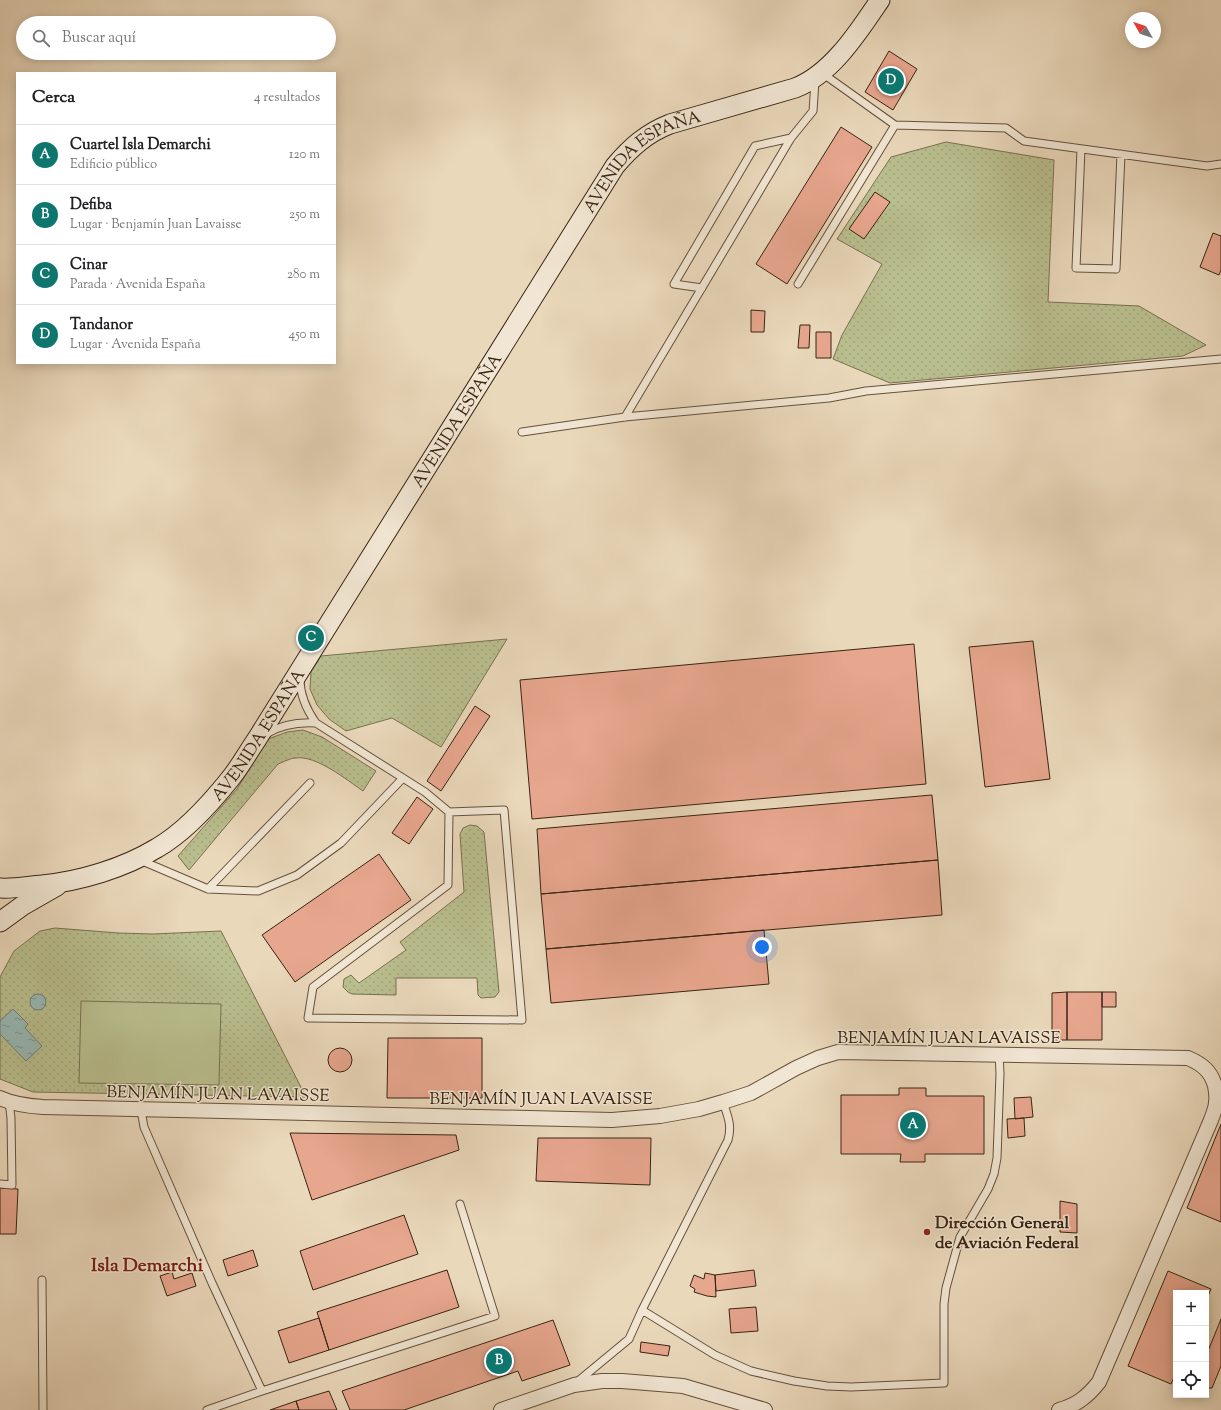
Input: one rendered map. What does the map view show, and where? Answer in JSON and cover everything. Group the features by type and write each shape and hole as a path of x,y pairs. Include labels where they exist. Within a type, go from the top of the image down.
{"street":[{"name":"AVENIDA ESPAÑA","path":"0,888 63,883 96,874 136,858 158,848 196,817 214,799 231,778 257,739 602,186 624,155 650,134 670,124 795,88 818,75 847,45 880,0"},
{"name":"AVENIDA ESPAÑA","path":"0,922 22,906 63,883"},
{"name":"BENJAMÍN JUAN LAVAISSE","path":"4,1100 43,1107 612,1120 660,1116 699,1109 724,1102 751,1093 796,1068 818,1058 838,1052 1188,1058 1209,1072 1213,1081 1217,1094 1211,1120 1099,1382 1077,1407 1059,1410"},
{"path":"501,1410 574,1385 602,1381 622,1381 682,1386 765,1410"}],"lane":[{"path":"625,417 791,138 813,111 818,75 895,125 1006,128 1024,140 1207,166 1221,164"},
{"path":"798,284 895,125"},
{"path":"702,288 674,284 755,146 791,138"},
{"path":"1081,149 1076,268 1116,269 1121,154"},
{"path":"522,432 625,417 829,398 866,391 1221,359"},
{"path":"299,671 302,698 316,723 425,792 449,812 504,810 522,1020 308,1018 313,987 448,886 449,812"},
{"path":"257,739 286,725 295,723 316,723"},
{"path":"136,858 208,889 258,891 298,875 341,843 403,778"},
{"path":"208,889 310,783"},
{"path":"642,1310 716,1355 751,1371 794,1381 827,1386 851,1387 944,1383 944,1304 946,1288 960,1237 988,1189 994,1174 997,1158 1000,1073 999,1054"},
{"path":"0,1184 12,1185 11,1118 4,1100"},
{"path":"574,1385 629,1339 642,1310 728,1140 731,1130 730,1121 724,1102"},
{"path":"141,1110 144,1127 212,1283 262,1391"},
{"path":"207,1410 494,1316 460,1204"},
{"path":"42,1280 43,1410"}],"green space":[{"path":"946,142 1054,160 1048,302 1139,306 1206,345 1183,356 890,383 833,359 842,335 882,264 837,239 891,157"},
{"path":"507,639 441,747 392,718 346,731 329,719 317,705 310,689 311,672 321,656"},
{"path":"303,730 322,737 376,771 363,791 331,769 313,760 304,758 289,759 278,764 189,870 178,856 237,789 268,739 287,732"},
{"path":"470,825 477,826 484,832 499,992 495,997 481,998 478,995 477,978 396,978 396,995 352,994 348,992 343,987 344,979 351,975 359,983 406,950 400,942 464,892 460,834 463,828"},
{"path":"55,928 153,934 221,931 306,1097 33,1092 0,1079 0,977 14,951 40,931"},
{"path":"81,1001 221,1004 219,1085 79,1083"}],"water":[{"path":"38,994 44,996 46,1002 44,1008 38,1010 32,1008 30,1002 32,996"},
{"path":"13,1009 28,1024 25,1028 42,1046 26,1061 0,1034 0,1021"}],"building":[{"path":"889,51 917,69 893,110 865,92"},
{"path":"841,127 872,147 787,284 756,264"},
{"path":"875,192 890,202 864,239 849,229"},
{"path":"1213,233 1221,236 1221,270 1219,275 1200,267"},
{"path":"751,310 765,311 764,332 751,332"},
{"path":"800,325 810,325 809,348 798,348"},
{"path":"816,332 831,332 831,358 816,358"},
{"path":"1033,641 1050,779 985,787 969,647"},
{"path":"914,644 926,784 532,819 520,680"},
{"path":"475,706 490,716 441,791 427,781"},
{"path":"932,795 938,860 541,894 537,829"},
{"path":"417,797 433,809 409,844 392,833"},
{"path":"379,854 411,900 295,982 262,935"},
{"path":"938,860 942,915 546,949 541,894"},
{"path":"764,930 769,984 551,1003 546,949"},
{"path":"1067,992 1067,1040 1052,1040 1052,993"},
{"path":"1067,992 1102,992 1102,1040 1067,1040"},
{"path":"1102,992 1116,992 1116,1007 1102,1007"},
{"path":"388,1038 482,1038 482,1098 387,1098"},
{"path":"340,1048 348,1052 352,1060 348,1068 340,1072 332,1068 328,1060 332,1052"},
{"path":"899,1088 926,1088 926,1096 984,1096 984,1154 925,1154 925,1162 900,1162 901,1154 841,1154 841,1095 899,1095"},
{"path":"1031,1097 1033,1117 1015,1119 1014,1098"},
{"path":"1024,1118 1025,1136 1008,1138 1007,1119"},
{"path":"1221,1124 1221,1222 1187,1208"},
{"path":"290,1133 456,1135 459,1150 312,1200"},
{"path":"538,1138 651,1138 650,1185 536,1181"},
{"path":"0,1188 18,1189 16,1234 0,1234"},
{"path":"1060,1201 1077,1204 1077,1233 1060,1232"},
{"path":"404,1215 418,1254 313,1290 300,1251"},
{"path":"253,1250 258,1266 228,1276 223,1260"},
{"path":"447,1270 459,1307 329,1350 317,1312"},
{"path":"754,1270 756,1286 716,1291 715,1275"},
{"path":"1168,1271 1211,1289 1209,1294 1209,1290 1173,1290 1173,1380 1171,1384 1128,1366"},
{"path":"172,1272 174,1279 192,1273 196,1286 167,1296 160,1276"},
{"path":"705,1273 715,1275 716,1297 694,1292 695,1289 690,1286 694,1275 704,1279"},
{"path":"756,1307 758,1331 731,1333 729,1309"},
{"path":"319,1318 329,1350 289,1363 278,1331"},
{"path":"1221,1319 1221,1366 1212,1388 1209,1388 1209,1349"},
{"path":"553,1320 570,1365 522,1381 518,1371 404,1410 350,1410 342,1391"},
{"path":"641,1342 670,1346 668,1356 640,1352"},
{"path":"329,1391 337,1410 299,1410 296,1401"},
{"path":"296,1401 299,1410 270,1410"}],"place":[{"name":"Tandanor","path":"891,81"},
{"name":"Cinar","path":"311,638"},
{"name":"Cuartel Isla Demarchi","path":"913,1125"},
{"name":"Dirección General de Aviación Federal","path":"927,1232"},
{"name":"Defiba","path":"499,1361"}],"district":[{"name":"Isla Demarchi","path":"147,1264"}]}
